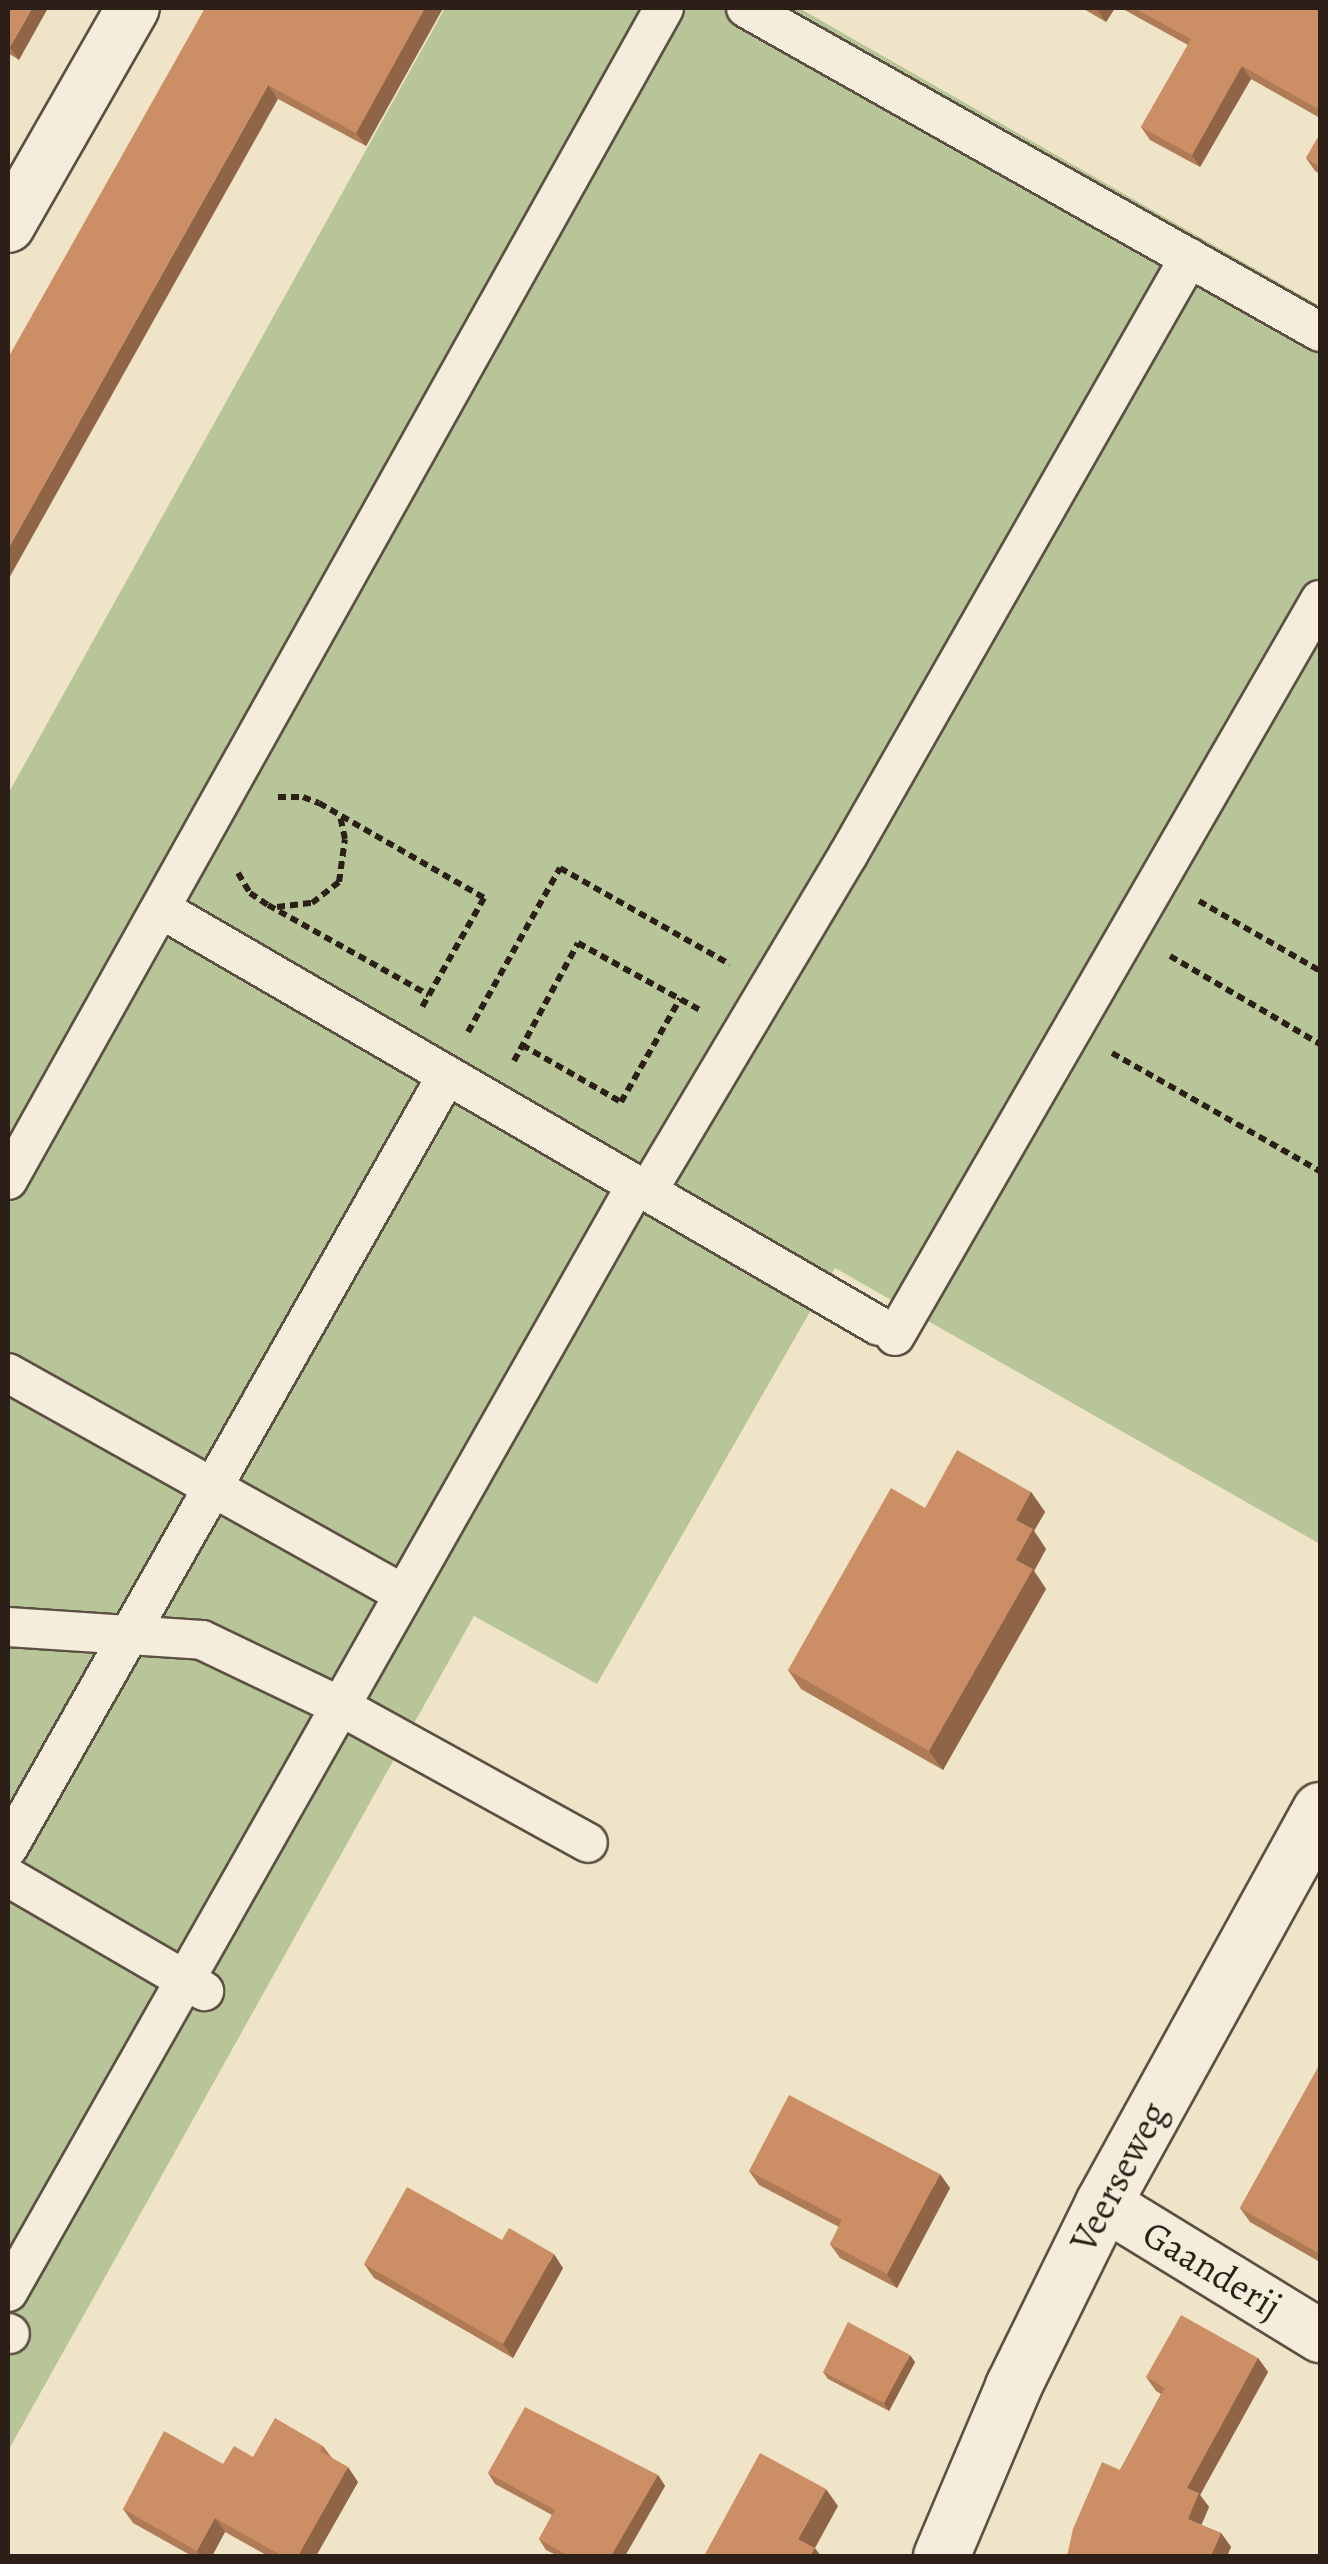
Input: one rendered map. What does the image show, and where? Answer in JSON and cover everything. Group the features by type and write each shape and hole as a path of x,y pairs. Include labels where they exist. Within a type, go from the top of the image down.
{"street":[{"path":"15,195 133,8"},
{"path":"8,1180 664,8"},
{"path":"746,8 1320,332"},
{"path":"8,2292 195,1983 340,1706 404,1594 642,1188 770,986 1189,258"},
{"path":"161,909 887,1331 1072,1030 1320,600"},
{"path":"8,1848 446,1075"},
{"path":"8,1373 404,1594"},
{"path":"8,1627 202,1640 340,1706 588,1842"},
{"name":"Veerseweg","path":"942,2556 1014,2386 1103,2203 1320,1810"},
{"path":"8,1878 195,1983"},
{"name":"Gaanderij","path":"1103,2203 1320,2336"}],"path":[{"path":"264,803 280,796 303,797 484,898 399,1047"},
{"path":"272,907 312,904 339,882 345,839 340,815"},
{"path":"235,865 250,893 429,995"},
{"path":"446,1075 560,868 770,986"},
{"path":"1160,878 1320,971"},
{"path":"1129,932 1320,1044"},
{"path":"492,1101 578,943 742,1033"},
{"path":"522,1045 620,1102 680,999"},
{"path":"1072,1030 1320,1171"}],"green space":[{"path":"445,8 799,8 1320,306 1320,1544 835,1268 597,1684 474,1616 8,2451 8,794"}],"building":[{"path":"8,8 32,8 10,47 8,46"},
{"path":"205,8 425,8 356,133 268,85 8,549 8,358"},
{"path":"1134,8 1320,8 1320,110 1242,66 1192,155 1141,127 1191,39"},
{"path":"1320,134 1320,167 1306,158"},
{"path":"957,1450 1031,1492 1016,1520 1033,1529 1016,1560 1033,1569 929,1751 788,1670 891,1488 925,1508"},
{"path":"1320,2064 1320,2254 1240,2208"},
{"path":"789,2095 940,2174 887,2274 830,2244 842,2220 749,2171"},
{"path":"407,2187 502,2240 509,2228 554,2254 503,2344 364,2264"},
{"path":"1181,2315 1258,2358 1187,2488 1199,2493 1188,2519 1221,2533 1211,2556 1067,2556 1073,2529 1102,2462 1120,2470 1165,2388 1146,2377"},
{"path":"848,2322 910,2355 884,2403 823,2372"},
{"path":"525,2407 658,2475 611,2556 569,2556 539,2539 555,2510 488,2473"},
{"path":"275,2418 323,2446 320,2451 348,2467 298,2556 283,2556 215,2518 197,2551 123,2509 164,2431 223,2464 234,2446 253,2457"},
{"path":"760,2453 826,2489 798,2539 815,2548 810,2556 704,2556"}]}
